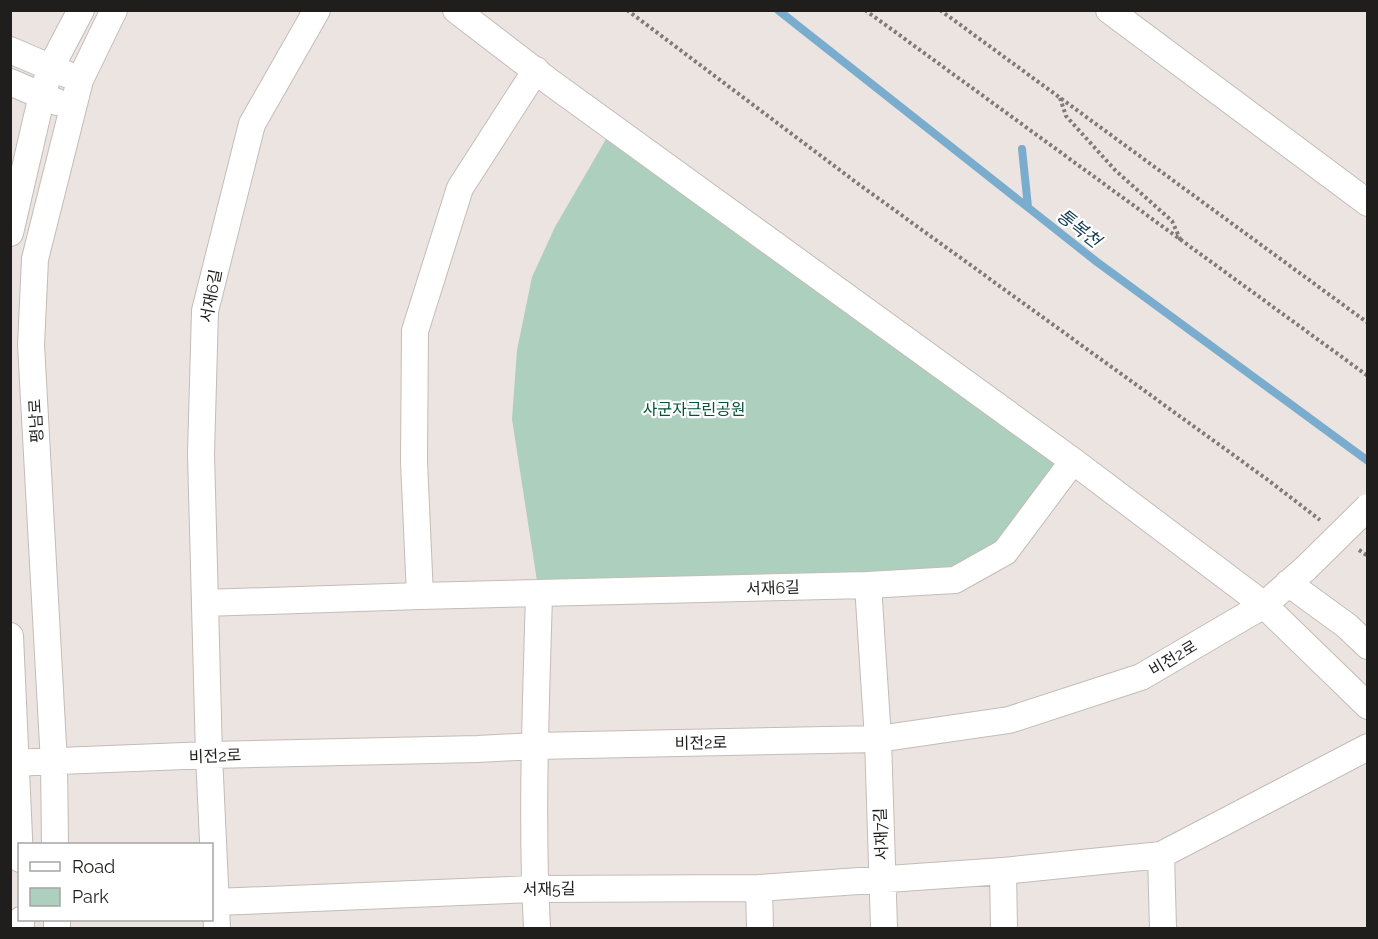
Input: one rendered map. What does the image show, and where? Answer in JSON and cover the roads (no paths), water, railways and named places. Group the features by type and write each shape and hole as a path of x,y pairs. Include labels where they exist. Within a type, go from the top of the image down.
{"street":[{"path":"10,233 42,95 51,67 81,10"},
{"name":"평남로","path":"55,843 54,763 31,345 35,259 80,80 114,10"},
{"name":"서재6길","path":"209,755 201,454 205,311 252,124 317,10"},
{"path":"456,10 550,82 1073,461 1264,605 1368,706"},
{"path":"1109,10 1368,203"},
{"path":"10,50 80,80"},
{"path":"420,596 414,461 415,331 459,188 536,70"},
{"path":"10,82 71,109"},
{"name":"서재6길","path":"205,603 868,585 955,580 1005,552 1073,461"},
{"name":"비전2로","path":"14,763 209,755 878,739 1009,720 1141,677 1264,605 1368,507"},
{"path":"1297,575 1368,646"},
{"name":"서재7길","path":"868,585 878,739 884,928"},
{"path":"537,928 535,746 539,594"},
{"path":"10,636 19,843"},
{"path":"1163,928 1161,855 1368,747"},
{"path":"209,755 217,928"},
{"name":"서재5길","path":"216,902 535,889 759,888 1003,871 1161,855"},
{"path":"1003,871 1004,928"},
{"path":"759,888 760,928"}],"waterway":[{"name":"통복천","path":"778,10 1097,262 1368,461"},
{"path":"1022,149 1028,207"}],"park label":[{"name":"사군자근린공원","path":"694,409"}]}
